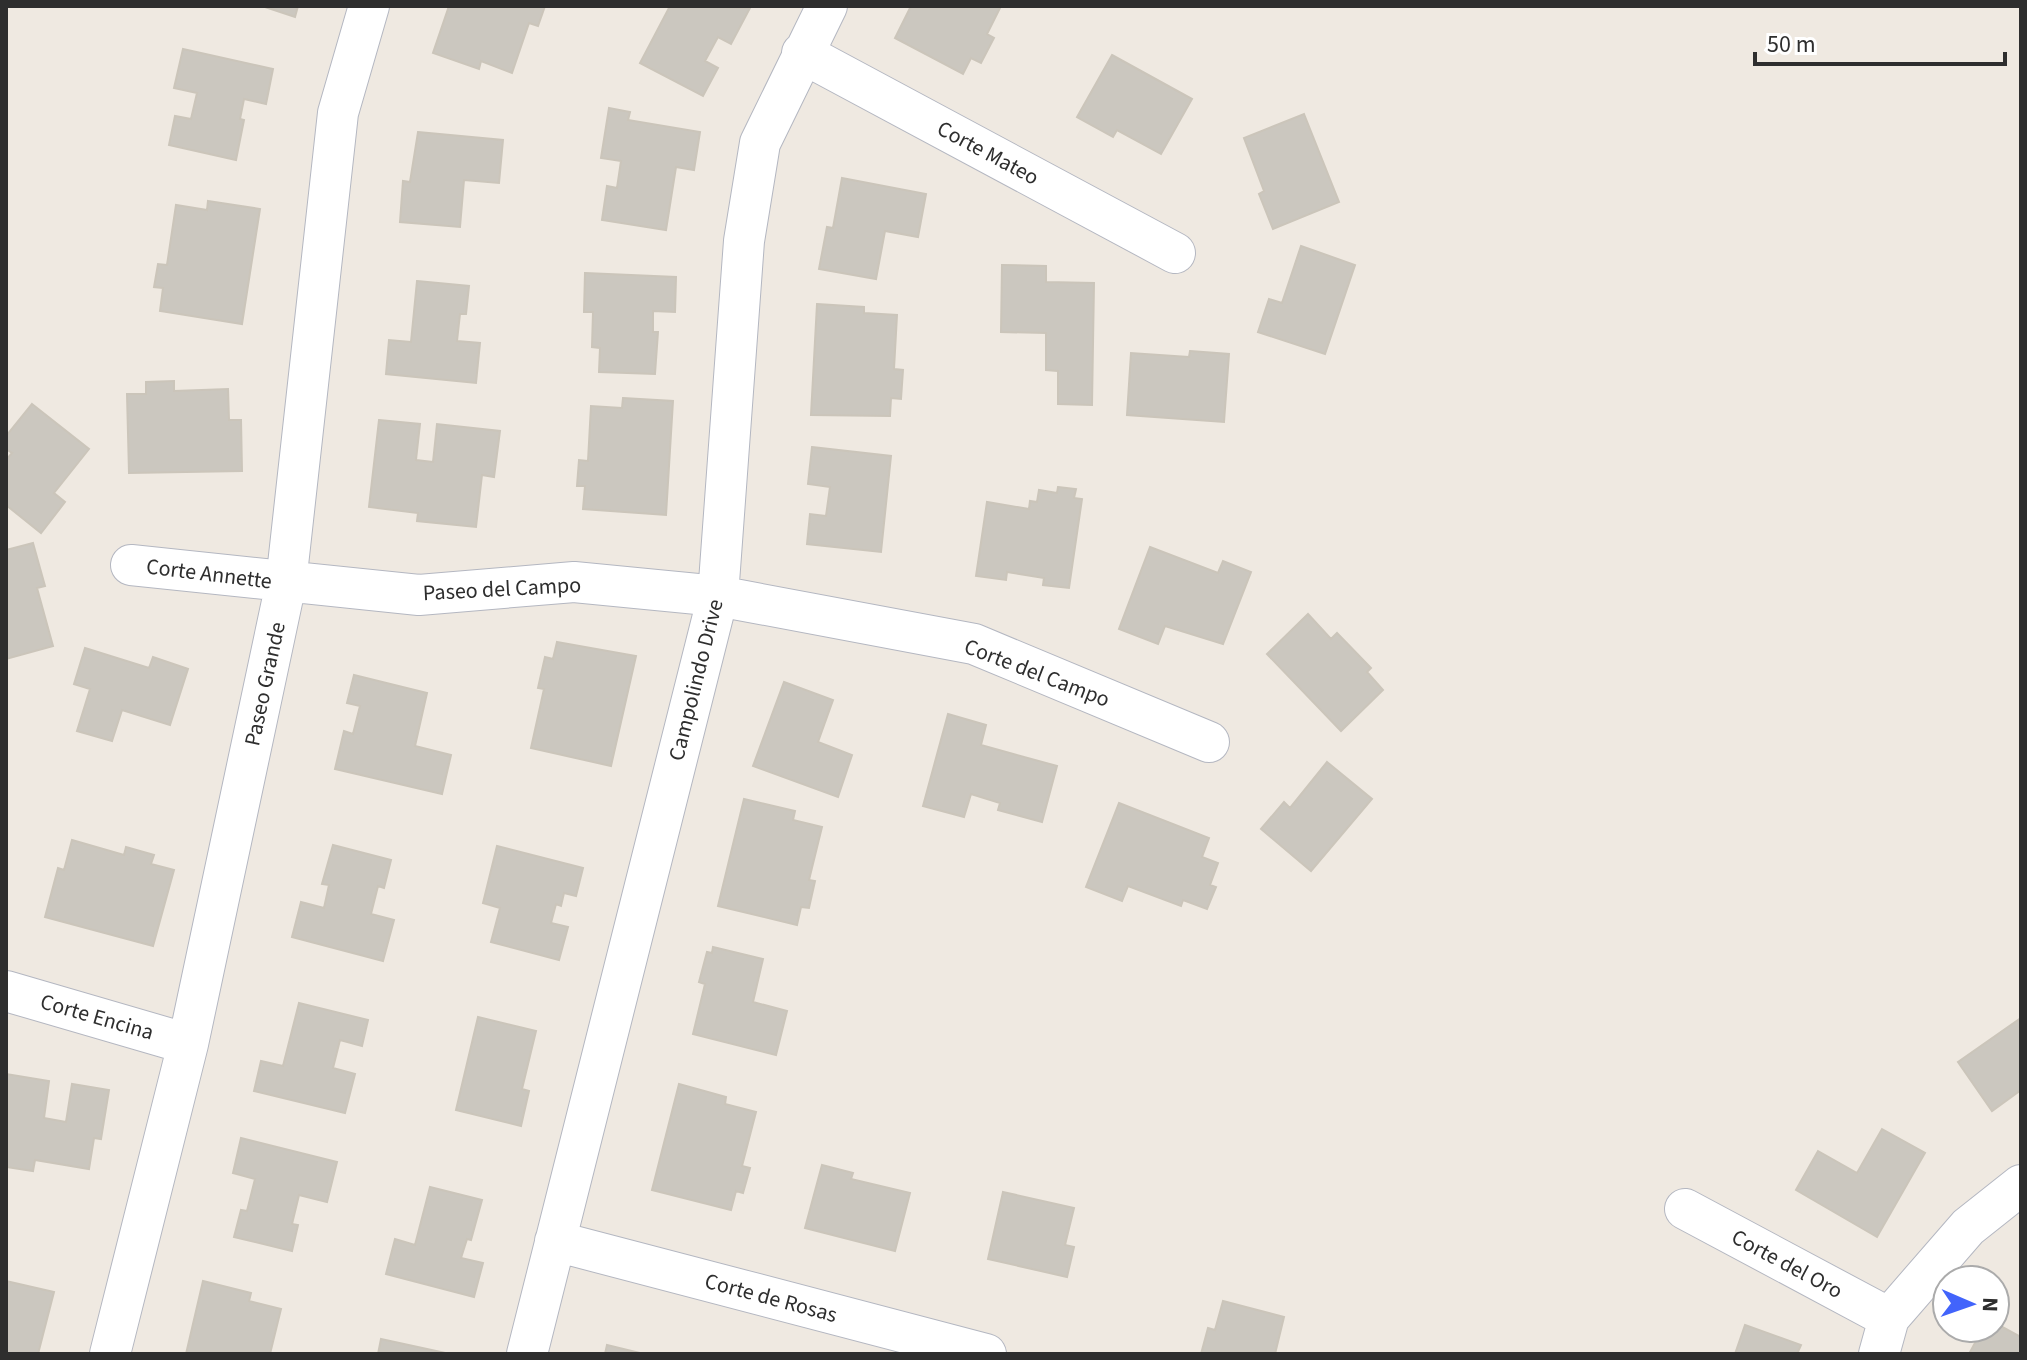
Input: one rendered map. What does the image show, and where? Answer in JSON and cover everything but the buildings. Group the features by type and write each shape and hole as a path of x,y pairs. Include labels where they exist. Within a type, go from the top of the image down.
{"street":[{"name":"Paseo Grande","path":"110,1354 188,1044 286,583 338,113 369,6"},
{"name":"Campolindo Drive","path":"527,1354 718,596 744,241 760,143 827,6"},
{"name":"Corte Mateo","path":"802,53 1175,253"},
{"name":"Corte Annette","path":"131,565 286,583"},
{"name":"Paseo del Campo","path":"286,583 419,595 574,582 718,596"},
{"name":"Corte del Campo","path":"718,596 974,644 1209,742"},
{"name":"Corte Encina","path":"6,991 188,1044"},
{"path":"1884,1336 1968,1227 2021,1185"},
{"name":"Corte del Oro","path":"1685,1209 1884,1336"},
{"name":"Corte de Rosas","path":"555,1241 986,1354"}]}
